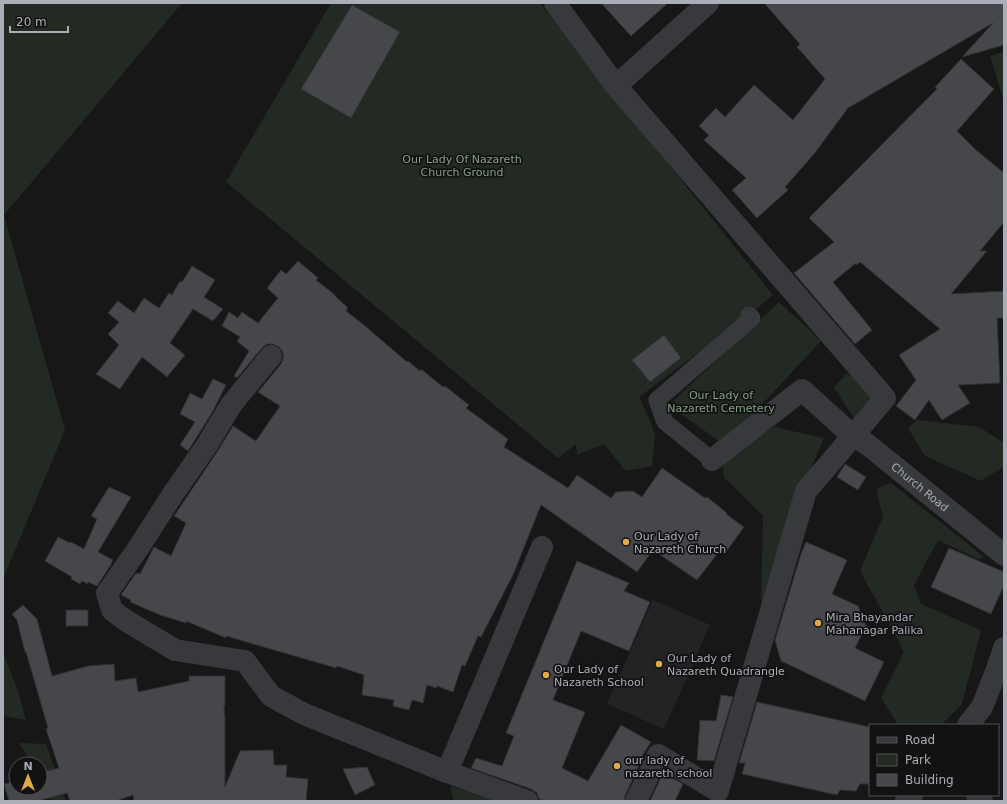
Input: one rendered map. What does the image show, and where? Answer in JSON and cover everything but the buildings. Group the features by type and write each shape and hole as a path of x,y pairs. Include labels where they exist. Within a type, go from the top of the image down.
{"street":[{"path":"555,3 616,86 885,398 806,491 718,791 658,755 636,801"},
{"path":"616,86 708,3"},
{"path":"712,460 665,422 657,400 752,318 749,315"},
{"path":"271,356 231,405 207,445 107,593 112,610 125,620 175,650 245,661 270,696 304,714 446,772 527,801"},
{"name":"Church Road","path":"712,460 802,390 853,436 867,444 1004,555"},
{"path":"446,772 542,547"},
{"path":"969,724 982,708 1001,670 1004,648"}],"shaded area":[{"name":"Our Lady of Nazareth Quadrangle","path":"653,600 710,625 664,729 607,704"}],"green space":[{"path":"3,3 182,3 4,215 65,430 3,579"},
{"name":"Our Lady Of Nazareth Church Ground","path":"331,3 540,3 773,295 749,315 639,397 655,435 652,466 626,471 604,444 577,455 576,444 558,458 226,182"},
{"path":"1004,52 1004,101 990,56"},
{"name":"Our Lady of Nazareth Cemetery","path":"779,302 821,341 724,445 669,405"},
{"path":"846,374 888,388 855,420 834,387"},
{"path":"918,420 979,427 1004,443 1004,467 981,481 925,456 908,428"},
{"path":"774,427 824,438 789,521 763,612 761,599 763,516 724,477 722,459"},
{"path":"891,483 983,556 983,558 978,559 938,540 914,585 921,604 981,630 962,704 942,724 896,724 896,721 881,698 904,652 860,571 883,517 876,489"},
{"path":"3,653 17,688 26,720 3,716"},
{"path":"19,743 46,744 66,801 51,801 51,789 48,781 48,756 27,756"},
{"path":"450,786 499,801 454,801"}],"place":[{"name":"Our Lady of Nazareth Church","path":"626,542"},
{"name":"Mira Bhayandar Mahanagar Palika","path":"818,623"},
{"name":"Our Lady of Nazareth Quadrangle","path":"659,664"},
{"name":"Our Lady of Nazareth School","path":"546,675"},
{"name":"our lady of nazareth school","path":"617,766"}]}
